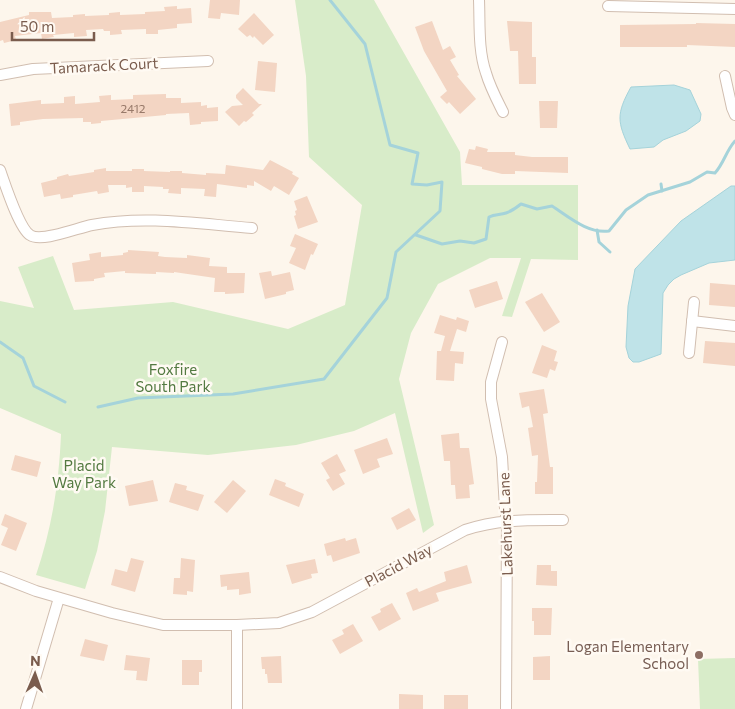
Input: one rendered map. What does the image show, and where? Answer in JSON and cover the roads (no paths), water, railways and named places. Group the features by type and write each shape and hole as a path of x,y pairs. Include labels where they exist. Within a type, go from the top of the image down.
{"street":[{"path":"479,0 480,42 483,63 503,112"},
{"path":"608,6 735,9"},
{"name":"Tamarack Court","path":"0,75 32,69 208,61"},
{"path":"725,76 735,115"},
{"path":"0,170 22,226 28,234 40,238 95,224 136,220 252,228"},
{"path":"689,353 694,302"},
{"path":"692,321 735,326"},
{"name":"Lakehurst Lane","path":"502,342 491,382 491,399 502,457 504,509 507,521 506,709"},
{"name":"Placid Way","path":"0,577 26,588 59,598 164,625 279,623 312,612 465,530 484,524 507,521 563,520"},
{"path":"26,709 59,598"},
{"path":"237,625 237,709"}],"water":[{"path":"674,85 690,90 701,114 700,121 686,131 663,140 654,147 630,149 620,118 623,104 631,87"},
{"path":"731,186 735,186 735,260 709,263 681,275 668,285 663,293 661,354 639,362 633,362 629,358 626,347 628,306 635,269 681,221"}],"waterway":[{"path":"98,407 138,398 233,394 324,379 387,298 396,252 440,211 442,182 427,185 412,184 418,153 390,145 365,44 330,0"},
{"path":"416,235 442,244 460,241 474,243 486,239 489,217 504,214 521,204 537,209 552,206 586,227 594,230 609,231 626,210 648,195 690,182 707,172 715,173 735,141"},
{"path":"661,184 662,191"},
{"path":"597,230 599,242 610,252"},
{"path":"0,342 23,358 34,386 65,402"}],"place":[{"name":"Logan Elementary School","path":"699,655"}],"park label":[{"name":"Foxfire South Park","path":"173,378"},
{"name":"Placid Way Park","path":"84,474"}]}
